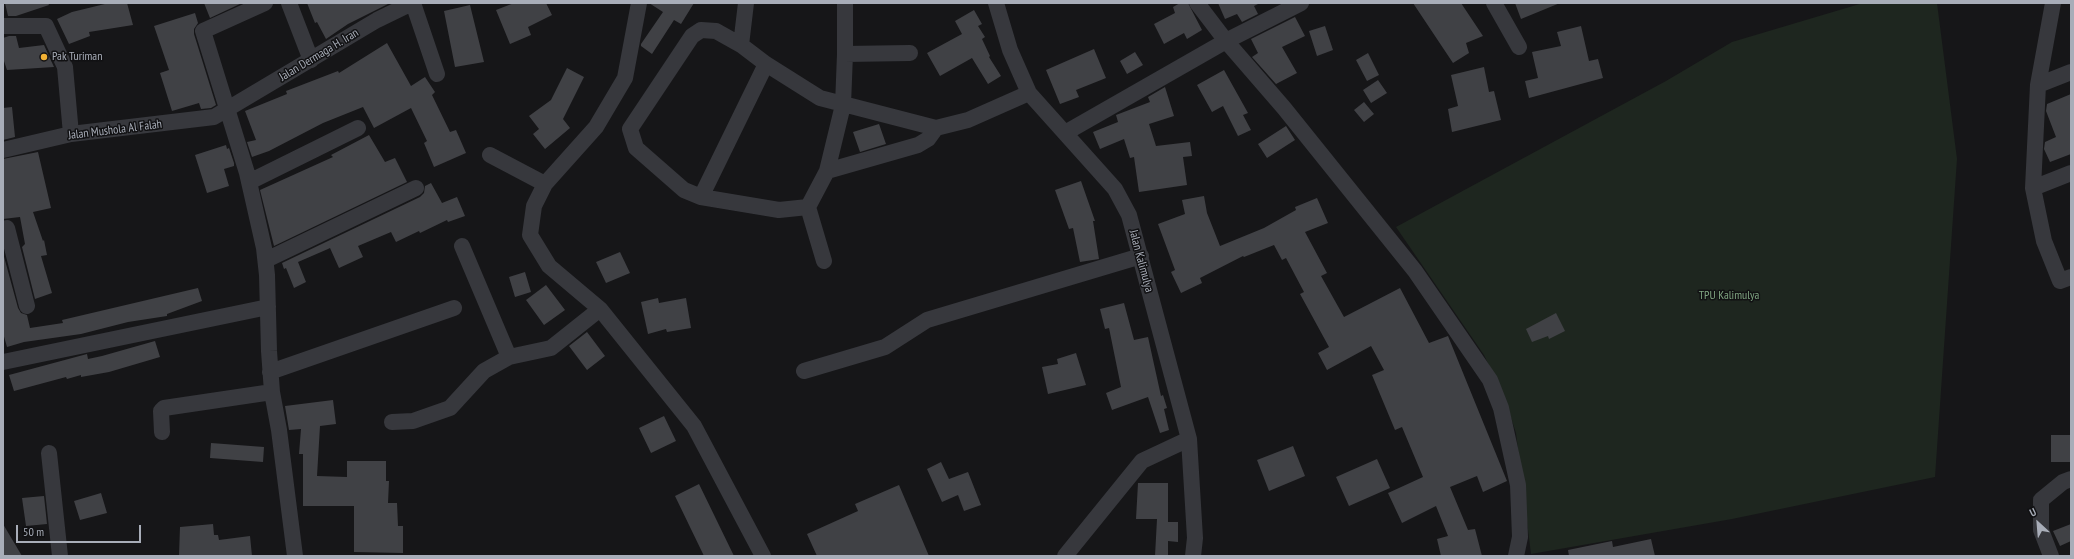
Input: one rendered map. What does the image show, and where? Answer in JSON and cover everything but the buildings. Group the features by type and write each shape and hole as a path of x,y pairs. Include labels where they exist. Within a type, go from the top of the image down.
{"street":[{"path":"265,3 203,31 249,182 266,260 270,372 295,556"},
{"path":"289,3 311,60"},
{"path":"413,3 437,74"},
{"name":"Jalan Dermaga H. Iran","path":"227,111 377,20 413,3"},
{"path":"639,3 625,78 596,127 545,184 534,206 530,235 549,266 600,309 694,426 763,556"},
{"path":"741,45 746,3"},
{"path":"824,261 808,207 827,171 843,105 845,3"},
{"name":"Jalan Kalimulya","path":"996,3 1010,50 1029,93 1115,190 1129,215 1189,439 1195,538 1192,556"},
{"path":"1197,3 1226,40 1284,108 1415,271 1490,380 1501,408 1518,485 1520,537 1516,556"},
{"path":"1065,133 1226,40 1298,3"},
{"path":"1494,3 1519,47"},
{"path":"2053,3 2038,84 2033,188 2044,241 2060,281 2071,277"},
{"path":"3,26 46,26 65,66 71,134"},
{"path":"808,207 779,210 701,197 684,190 646,159 636,148 630,129 692,36 701,30 716,31 741,45 766,64 820,98 936,128 968,120 1029,93"},
{"path":"845,54 910,53"},
{"path":"701,197 766,64"},
{"path":"2038,84 2071,72"},
{"name":"Jalan Mushola Al Falah","path":"3,150 71,134 214,118 227,111"},
{"path":"249,182 358,128"},
{"path":"827,171 918,145 928,139 936,128"},
{"path":"490,155 545,184"},
{"path":"2033,188 2071,173"},
{"path":"266,260 416,188"},
{"path":"3,229 7,228 27,306"},
{"path":"462,246 509,357"},
{"path":"804,371 885,347 927,320 1141,256"},
{"path":"3,362 268,307"},
{"path":"270,372 454,308"},
{"path":"392,422 412,421 450,408 484,372 509,357 551,348 600,309"},
{"path":"162,432 161,411 164,408 272,392"},
{"path":"1065,556 1142,461 1189,439"},
{"path":"49,453 60,556"},
{"path":"2051,556 2040,530 2041,500 2063,482 2071,479"}],"green space":[{"name":"TPU Kalimulya","path":"1863,3 1937,3 1957,159 1935,477 1732,519 1531,554 1516,433 1505,399 1484,355 1396,227 1666,81 1732,42"}],"place":[{"name":"Pak Turiman","path":"44,57"}]}
